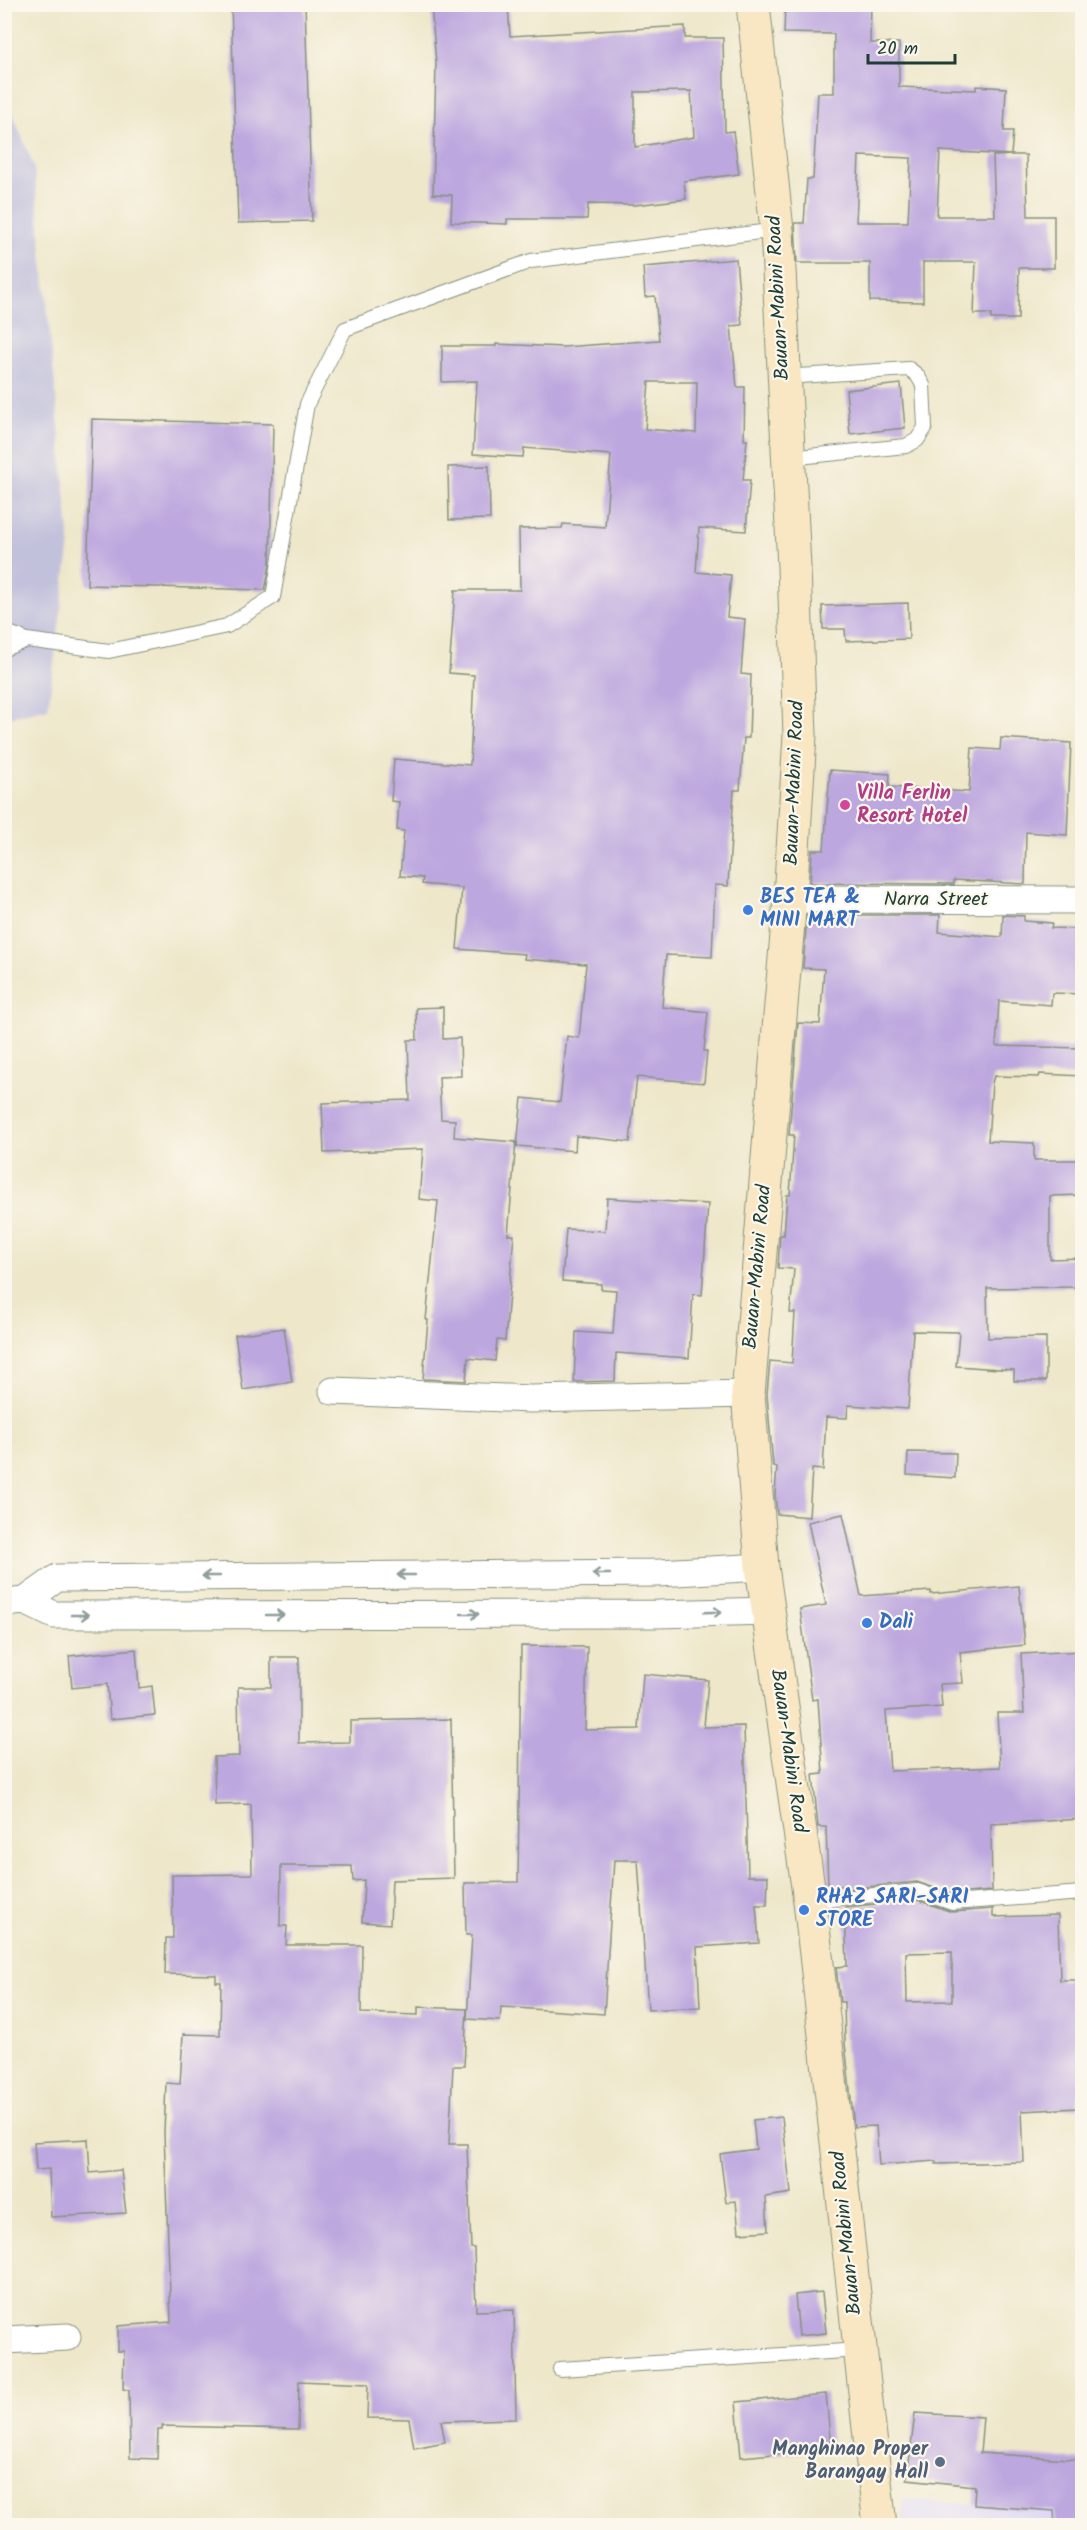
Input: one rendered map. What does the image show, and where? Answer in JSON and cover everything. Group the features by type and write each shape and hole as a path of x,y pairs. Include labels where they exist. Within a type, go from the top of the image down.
{"main road":[{"name":"Bauan-Mabini Road","path":"753,4 777,230 800,735 790,899 748,1394 762,1567 810,1901 880,2526"}],"street":[{"name":"Narra Street","path":"790,899 1083,900"},
{"path":"333,1391 531,1399 748,1394"},
{"path":"15,1602 57,1578 659,1574 762,1567"},
{"path":"15,1602 54,1615 646,1614 768,1611"},
{"path":"4,2340 67,2337"}],"lane":[{"path":"4,631 27,640 110,651 227,626 273,597 307,404 345,329 531,261 777,230"},
{"path":"784,377 909,369 917,375 923,385 925,428 917,440 906,446 789,458"},
{"path":"4,649 27,640"},
{"path":"810,1901 918,1891 952,1903 1083,1893"},
{"path":"560,2369 860,2350"}],"shaded area":[{"path":"4,91 34,167 70,543 48,708 5,718"},
{"path":"977,2453 1082,2525 904,2525 902,2499 974,2505"}],"building":[{"path":"231,4 305,4 312,221 238,223"},
{"path":"431,4 508,4 510,36 685,26 685,38 723,38 725,132 733,131 739,174 684,181 686,199 635,205 588,204 587,219 507,219 507,224 451,222 452,195 433,194 436,63","holes":["691,91 694,137 635,147 635,92"]},
{"path":"785,4 871,4 870,43 899,43 899,87 976,90 976,86 1006,88 1004,131 1013,131 1011,155 1026,155 1028,216 1054,216 1054,268 1019,268 1018,319 991,319 991,314 974,314 976,262 923,262 923,302 870,301 870,263 797,263 795,223 804,223 807,179 813,179 818,93 834,93 834,34 784,33","holes":["940,151 1011,155 993,156 995,216 937,216","859,156 911,158 908,222 856,222"]},
{"path":"736,259 742,325 731,326 737,387 745,387 744,440 747,440 743,480 750,480 746,531 699,528 696,572 731,575 727,617 745,619 741,674 751,675 749,738 744,738 740,790 734,790 728,886 715,885 712,957 666,955 662,1007 708,1012 704,1083 637,1077 630,1142 576,1136 575,1151 517,1146 522,1098 560,1102 567,1036 579,1038 586,964 524,959 525,954 457,949 462,888 422,884 423,878 400,876 404,831 397,830 399,802 391,801 394,759 470,765 474,675 449,673 455,590 520,590 519,529 562,528 563,524 605,527 611,455 524,448 523,457 473,454 477,381 442,382 442,346 496,346 496,344 563,347 659,340 655,296 645,297 643,267","holes":["649,382 697,382 696,433 645,429"]},
{"path":"901,384 905,428 850,434 846,390"},
{"path":"92,419 273,424 270,565 265,590 87,585"},
{"path":"489,466 490,519 449,520 448,467"},
{"path":"908,603 909,639 846,641 845,629 823,629 822,606"},
{"path":"1001,738 1071,743 1067,835 1026,832 1025,884 954,880 954,884 810,883 812,850 824,850 830,770 890,774 889,787 969,792 972,748 1000,750"},
{"path":"807,915 940,915 939,932 1002,937 1003,915 1024,916 1024,921 1052,923 1051,928 1083,929 1083,994 1052,993 1051,1005 999,1001 996,1046 1083,1048 1083,1076 1040,1074 1039,1077 994,1076 992,1083 988,1141 1034,1143 1034,1160 1083,1160 1083,1195 1050,1196 1050,1259 1083,1258 1083,1287 987,1288 988,1338 1046,1337 1046,1381 1014,1381 1014,1370 956,1366 959,1332 913,1331 908,1409 848,1405 847,1418 826,1417 823,1470 812,1469 809,1517 777,1514 775,1494 777,1467 773,1466 767,1394 770,1361 792,1363 795,1313 790,1313 794,1269 778,1268 780,1235 784,1235 787,1195 790,1195 794,1135 789,1135 798,1023 820,1024 824,969 803,968"},
{"path":"443,1007 443,1039 460,1038 461,1076 439,1077 441,1119 455,1120 454,1137 516,1142 508,1235 514,1235 505,1341 497,1340 495,1361 468,1358 466,1381 423,1379 428,1320 426,1320 438,1201 419,1199 423,1149 324,1153 322,1103 410,1100 408,1040 417,1040 416,1008"},
{"path":"607,1198 708,1204 702,1295 693,1294 689,1358 616,1353 615,1381 574,1382 576,1332 613,1334 616,1290 601,1289 601,1284 562,1281 566,1229 605,1231"},
{"path":"284,1328 292,1382 243,1390 235,1335"},
{"path":"908,1452 956,1453 955,1478 907,1475"},
{"path":"843,1514 861,1596 931,1591 931,1594 1019,1586 1025,1645 960,1652 963,1683 940,1684 942,1707 886,1711 890,1771 1000,1767 997,1713 1024,1713 1021,1654 1083,1651 1083,1819 991,1824 992,1891 953,1894 917,1882 845,1889 845,1886 828,1886 826,1827 818,1827 813,1775 823,1774 818,1699 812,1700 800,1609 826,1605 808,1522"},
{"path":"521,1646 587,1647 585,1730 639,1729 643,1674 708,1680 704,1727 744,1726 748,1876 768,1876 767,1905 756,1905 759,1943 697,1947 700,2007 648,2010 638,1860 614,1860 604,2014 501,2007 500,2021 467,2019 472,1935 466,1935 465,1883 518,1882"},
{"path":"136,1649 139,1688 152,1686 155,1715 110,1719 107,1684 72,1688 69,1656"},
{"path":"271,1657 299,1657 299,1743 350,1742 350,1721 451,1719 454,1878 392,1880 390,1924 362,1922 364,1880 353,1881 352,1866 281,1866 280,1926 287,1926 286,1945 362,1945 361,2013 418,2015 418,2007 467,2009 464,2066 453,2066 449,2144 467,2144 476,2311 514,2310 516,2419 441,2421 445,2442 414,2448 409,2419 367,2418 368,2384 299,2381 298,2429 162,2426 162,2430 158,2430 157,2459 130,2458 129,2390 123,2389 124,2351 118,2351 118,2326 171,2322 164,2133 166,2083 180,2084 183,2034 220,2035 221,1982 216,1982 216,1975 165,1974 166,1938 173,1938 172,1875 252,1874 251,1804 215,1805 214,1757 239,1756 238,1687 271,1687"},
{"path":"917,1900 952,1912 993,1909 993,1917 1058,1915 1060,1980 1083,1980 1083,2095 1077,2095 1078,2108 1022,2111 1024,2162 936,2164 936,2161 879,2165 876,2126 854,2127 845,2043 844,2002 840,2002 836,1967 847,1966 845,1907","holes":["952,1952 952,2001 907,2002 906,1953"]},
{"path":"782,2117 791,2193 766,2197 768,2231 739,2233 736,2201 726,2202 720,2154 756,2149 753,2120"},
{"path":"88,2139 90,2173 121,2170 126,2213 51,2217 49,2169 36,2170 34,2142"},
{"path":"822,2292 826,2333 799,2336 795,2295"},
{"path":"826,2394 831,2449 741,2457 736,2402"},
{"path":"915,2413 983,2417 980,2453 1083,2460 1083,2526 1055,2526 1054,2511 974,2505 975,2486 907,2479"}],"place":[{"name":"Villa Ferlin Resort Hotel","path":"845,805"},
{"name":"BES TEA & MINI MART","path":"748,910"},
{"name":"Dali","path":"867,1623"},
{"name":"RHAZ SARI-SARI STORE","path":"804,1910"},
{"name":"Manghinao Proper Barangay Hall","path":"940,2462"}]}
